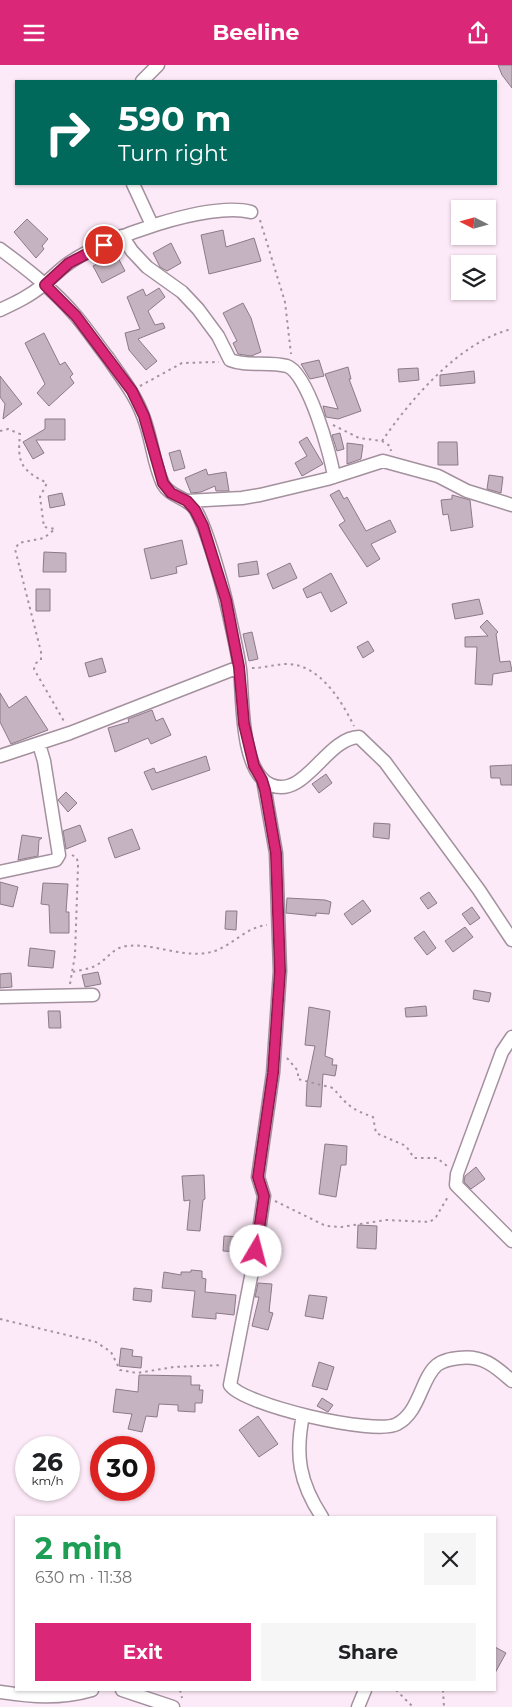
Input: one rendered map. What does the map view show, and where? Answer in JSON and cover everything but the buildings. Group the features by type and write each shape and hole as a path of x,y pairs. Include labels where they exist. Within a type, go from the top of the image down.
{"street":[{"path":"143,80 158,65"},
{"path":"133,185 152,225"},
{"path":"0,310 25,298 45,285 69,263 122,236 152,225 233,209 251,212"},
{"path":"122,236 132,251 148,267 182,292 198,309 218,336 230,360 236,363 277,365 292,368 309,396 334,477"},
{"path":"0,249 45,285 76,316 132,391 144,416 163,483 171,493 187,501 195,510 203,526 226,600 239,667 247,741 254,766 262,780 276,853 280,923 280,971 275,1045 258,1177 264,1196 256,1251 230,1380 232,1389 303,1415 346,1424 380,1428 397,1424 407,1417 432,1371 442,1361 463,1358 482,1359 512,1381"},
{"path":"187,501 242,498 334,477 376,462 393,462 438,476 467,491 512,505"},
{"path":"0,755 39,745 239,667"},
{"path":"262,780 272,785 292,784 303,777 343,740 359,737 385,761 479,890 512,940"},
{"path":"0,872 56,860 59,855 44,761 39,745"},
{"path":"0,997 93,995"},
{"path":"512,1037 502,1052 456,1180 512,1241"},
{"path":"303,1415 298,1447 300,1467 310,1495 321,1516"},
{"path":"0,1692 36,1698 64,1696 87,1691"},
{"path":"125,1691 173,1707"},
{"path":"358,1707 365,1691"}],"path":[{"path":"251,212 262,223 285,302 292,368"},
{"path":"382,441 434,375 462,354 502,331 512,329"},
{"path":"132,391 182,363 214,363 230,360"},
{"path":"317,418 359,439 382,441 390,446 393,462"},
{"path":"0,431 8,429 20,434 18,453 26,472 47,483 40,497 44,527 55,529 44,538 18,543 15,549 41,652 41,660 36,663 34,669 46,686 70,733"},
{"path":"239,667 286,664 298,665 310,671 336,695 359,737"},
{"path":"59,855 74,856 78,866 73,971 64,997"},
{"path":"73,971 94,967 115,949 124,946 140,945 206,954 218,950 255,926 280,923"},
{"path":"264,1196 326,1226 341,1227 386,1220 430,1223 436,1217 456,1180 440,1159 432,1157 417,1159 406,1146 376,1133 373,1117 360,1113 347,1105 333,1088 298,1079 298,1071 275,1045"},
{"path":"0,1319 96,1342 112,1352 120,1370 137,1373 174,1367 234,1364"},
{"path":"397,1691 413,1707"},
{"path":"443,1691 444,1707"}],"route":[{"path":"104,245 69,263 45,285 76,316 132,391 144,416 163,483 171,493 187,501 195,510 203,526 226,600 239,667 244,724 249,749 268,799 273,829 280,923 280,971 273,1073 258,1177 264,1196 256,1251"}]}
